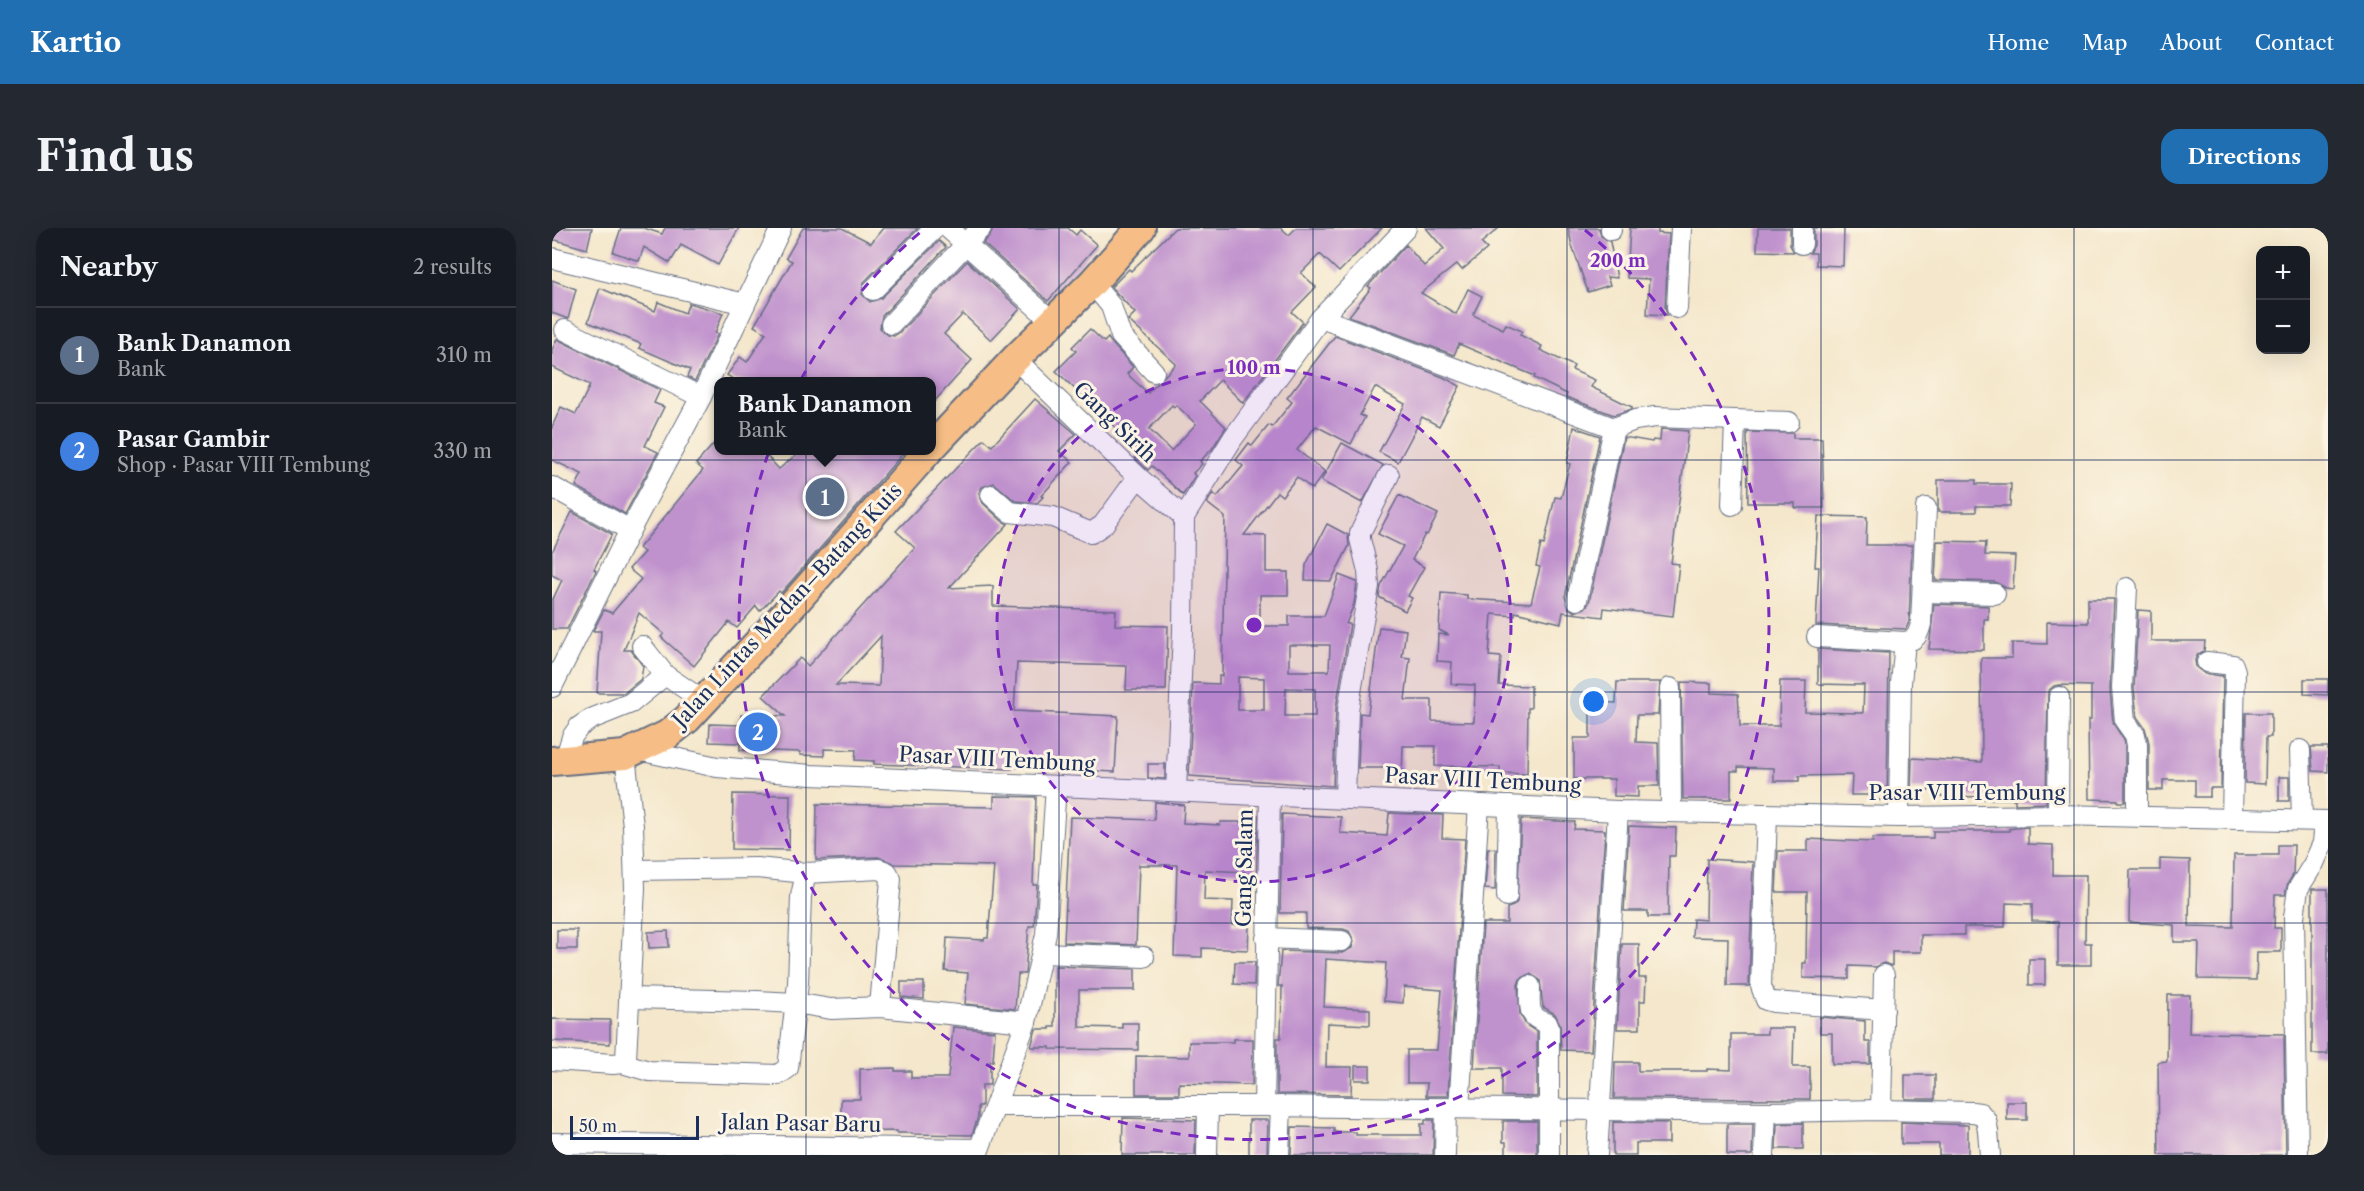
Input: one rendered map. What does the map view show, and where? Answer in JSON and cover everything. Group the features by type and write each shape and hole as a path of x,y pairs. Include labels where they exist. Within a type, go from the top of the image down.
{"highway":[{"name":"Jalan Lintas Medan–Batang Kuis","path":"936,443 1052,321 1092,283 1142,228"},
{"name":"Jalan Lintas Medan–Batang Kuis","path":"631,753 667,735 705,702 925,455"},
{"path":"559,761 631,753"}],"street":[{"path":"552,687 630,530 701,398 781,228"},
{"path":"873,290 935,228"},
{"path":"948,228 1052,321"},
{"path":"891,324 981,228"},
{"path":"1176,791 1183,632 1184,517 1233,438 1321,318 1406,228"},
{"path":"1677,308 1681,228"},
{"path":"552,258 745,304"},
{"path":"1092,283 1111,306 1121,336 1154,372"},
{"path":"1321,318 1614,428 1635,420 1655,417 1789,422"},
{"path":"565,330 701,398"},
{"name":"Gang Sirih","path":"1015,359 1138,477 1184,517"},
{"path":"1732,505 1735,421"},
{"path":"1577,600 1614,428"},
{"path":"1345,797 1348,710 1369,586 1360,533 1389,475"},
{"path":"991,495 1010,512 1053,517 1091,533 1103,525 1138,477"},
{"path":"552,487 630,530"},
{"path":"1817,637 1905,642 1911,641 1918,635 1922,624 1926,508"},
{"path":"2127,588 2122,687 2125,721 2135,735 2137,745 2137,816"},
{"path":"1924,592 1995,594"},
{"path":"1899,817 1901,683 1905,642"},
{"path":"642,646 666,675 705,702"},
{"path":"2207,662 2233,665 2235,671 2232,818"},
{"path":"559,761 579,727 591,719 631,704 666,675"},
{"path":"1670,688 1671,811"},
{"path":"2058,815 2059,697"},
{"path":"2300,750 2302,820"},
{"path":"622,1063 627,1054 635,870 631,753"},
{"name":"Pasar VIII Tembung","path":"631,753 717,767 811,775 1345,797 1618,811 1899,817 2137,816 2326,821"},
{"path":"978,1152 1026,1022 1042,953 1046,934 1056,786"},
{"name":"Gang Salam","path":"1270,795 1266,938 1342,940"},
{"path":"1445,1155 1452,1108 1479,805"},
{"path":"1507,896 1509,806"},
{"path":"1597,1155 1598,1109 1618,811"},
{"path":"1767,814 1762,995 1766,1000 1773,1002 1884,1010"},
{"path":"2298,1155 2294,917 2298,889 2323,843 2326,821"},
{"path":"635,870 757,868 806,873 879,869 886,872 891,879 880,1007"},
{"path":"552,1060 622,1063 649,1071 778,1075 788,1068 795,1004 801,896 806,873"},
{"path":"1266,938 1273,1106 1279,1155"},
{"path":"1042,953 1144,957"},
{"path":"1881,1110 1884,975"},
{"path":"1530,986 1532,1014 1536,1020 1547,1023 1549,1028 1549,1155"},
{"path":"629,998 795,1004 831,1009 880,1007 1026,1022"},
{"path":"996,1106 1273,1106 1766,1112 1881,1110 1980,1113 1986,1120 1990,1155"},
{"path":"1207,1155 1208,1107"},
{"path":"1764,1155 1766,1112"},
{"name":"Jalan Pasar Baru","path":"552,1143 978,1152"}],"building":[{"path":"552,228 592,228 587,249 552,239"},
{"path":"621,228 644,228 662,234 665,228 739,228 718,265 681,245 670,263 644,247 639,261 613,252"},
{"path":"803,228 842,228 871,243 883,228 918,228 864,282 862,294 870,302 881,298 939,241 946,247 882,316 880,328 888,335 894,336 900,332 967,261 1020,309 991,340 963,314 944,334 972,360 936,400 936,377 730,377 727,375 740,357 747,362 766,333 754,326 792,261 786,258"},
{"path":"993,228 1068,228 1076,235 1080,230 1097,245 1048,301 983,243 990,236"},
{"path":"1175,228 1281,228 1289,235 1296,228 1382,228 1339,272 1320,254 1301,273 1316,287 1292,312 1303,322 1243,403 1220,380 1200,401 1226,427 1212,449 1200,461 1202,464 1193,473 1195,476 1183,495 1152,466 1148,470 1135,458 1141,452 1056,371 1076,351 1072,347 1090,329 1104,342 1108,338 1133,367 1127,374 1148,393 1176,364 1128,320 1135,313 1111,287 1129,269 1131,271","holes":["1172,405 1174,407 1176,405 1196,424 1171,451 1149,429"]},
{"path":"1426,228 1499,228 1481,243 1487,249 1462,270 1457,264 1421,293 1456,314 1468,289 1482,296 1473,315 1503,329 1506,324 1522,331 1520,335 1542,346 1540,350 1574,366 1572,370 1595,380 1591,387 1632,409 1614,415 1566,397 1567,394 1534,378 1535,376 1459,344 1454,355 1349,316 1371,288 1368,286 1406,245 1424,266 1444,249"},
{"path":"1568,228 1599,228 1601,236 1610,242 1617,278 1607,277 1610,285 1588,292"},
{"path":"1630,228 1658,228 1658,233 1669,234 1665,307 1667,315 1647,314 1649,279 1627,278"},
{"path":"1758,228 1790,228 1790,245 1794,252 1757,251"},
{"path":"1814,228 1844,228 1843,266 1816,265 1816,253 1810,253 1814,245"},
{"path":"552,280 576,289 568,319 552,313"},
{"path":"600,288 655,311 658,302 685,313 689,303 723,313 715,333 718,334 695,381 687,377 690,370 639,348 641,344 588,322"},
{"path":"1335,336 1443,377 1460,386 1439,426 1422,417 1398,462 1379,452 1405,404 1375,387 1360,415 1365,417 1351,444 1316,426 1297,450 1325,472 1312,489 1297,477 1282,496 1277,492 1244,535 1266,536 1266,572 1288,572 1288,595 1260,595 1260,626 1289,626 1289,616 1324,616 1339,575 1357,582 1354,604 1346,624 1350,624 1336,708 1333,786 1189,776 1193,683 1219,684 1219,676 1222,676 1225,517 1207,503 1213,493 1217,497 1243,466 1236,460 1249,443 1252,446 1269,425 1272,427 1292,402 1287,398","holes":["1289,645 1330,645 1329,671 1289,671","1238,677 1264,678 1264,710 1238,710","1286,688 1315,689 1315,716 1285,716"]},
{"path":"557,339 660,390 654,403 664,407 645,446 658,452 625,514 576,486 582,474 552,460 552,427 561,407 576,414 590,385 552,367 552,350"},
{"path":"1035,399 1076,434 1059,451 1072,462 1037,503 1015,501 994,483 982,487 979,493 983,503 1008,524 949,588 993,586 993,606 1116,610 1115,625 1168,626 1166,690 1126,690 1127,666 1017,663 1014,711 1118,716 1115,772 874,764 874,761 855,760 856,750 824,749 824,756 800,755 800,752 740,750 740,743 709,742 710,724 741,725 741,715 785,716 763,696 800,658 808,666 915,548 896,531 984,439 992,446","holes":["881,636 879,686 836,685"]},
{"path":"1574,427 1600,436 1565,597 1569,608 1575,612 1585,608 1589,603 1624,437 1652,442 1653,440 1660,441 1661,429 1688,431 1671,563 1679,564 1673,616 1604,608 1603,617 1563,612 1561,623 1515,612 1515,616 1492,614 1489,656 1501,657 1499,685 1531,686 1531,708 1528,708 1527,774 1500,773 1500,767 1435,766 1435,746 1403,746 1402,777 1386,777 1386,768 1358,768 1360,713 1368,714 1379,627 1406,630 1402,657 1410,658 1405,700 1432,700 1432,721 1474,722 1475,685 1451,684 1452,662 1437,661 1438,634 1449,635 1439,630 1441,593 1467,595 1467,599 1531,603 1540,567 1536,566 1541,544 1544,545 1555,497 1561,498 1570,464 1567,463"},
{"path":"1747,432 1793,433 1793,438 1822,438 1824,508 1795,508 1795,503 1748,503"},
{"path":"1342,443 1383,465 1362,503 1321,481"},
{"path":"714,444 714,455 766,455 779,469 796,455 902,455 781,593 779,591 760,611 756,606 737,628 729,622 694,666 661,637 664,634 639,613 624,650 631,650 643,666 641,679 624,693 597,693 601,631 593,631 604,610 612,613 641,579 629,569 644,552 639,548 703,470 696,464"},
{"path":"1938,480 1976,480 1976,484 2011,484 2010,506 1976,506 1976,512 1938,512"},
{"path":"1399,495 1438,514 1412,560 1424,567 1408,596 1412,598 1405,611 1379,597 1381,586 1403,546 1378,534"},
{"path":"572,512 612,534 567,629 552,629 552,601 562,580 552,575 552,552"},
{"path":"1818,516 1867,517 1866,545 1912,545 1909,622 1906,629 1816,625 1819,567 1815,567"},
{"path":"1327,524 1348,535 1349,546 1331,581 1305,580 1306,565"},
{"path":"1937,541 1986,542 1985,555 2015,556 2013,589 1995,582 1935,580"},
{"path":"2088,599 2114,599 2110,689 2113,723 2124,740 2125,746 2125,802 2089,799 2088,720 2091,720 2091,686 2059,685 2048,691 2046,803 2015,804 2015,799 1935,796 1935,790 1911,790 1912,758 1982,762 1981,658 2012,658 2012,643 2047,644 2047,622 2088,623"},
{"path":"1934,604 1988,606 1988,619 1984,619 1984,650 1929,649"},
{"path":"2138,610 2151,611 2151,641 2205,641 2204,651 2198,654 2195,660 2196,667 2205,674 2223,676 2221,788 2210,788 2210,797 2195,797 2195,780 2163,780 2163,790 2149,790 2149,743 2145,728 2137,717 2134,688"},
{"path":"1818,649 1889,653 1887,800 1869,800 1869,795 1851,795 1852,775 1799,776 1799,781 1774,781 1774,768 1738,767 1738,771 1731,771 1731,799 1683,799 1681,682 1711,683 1711,693 1738,694 1740,726 1779,726 1780,681 1806,681 1805,712 1863,713 1864,685 1818,684"},
{"path":"2304,679 2328,679 2328,695 2304,694"},
{"path":"1617,682 1660,682 1658,715 1637,715 1636,742 1658,743 1659,786 1638,786 1638,797 1614,796 1614,779 1574,779 1574,738 1590,738 1590,702 1616,703"},
{"path":"2246,713 2271,713 2271,737 2266,737 2265,784 2245,783"},
{"path":"2311,747 2328,747 2328,772 2313,771"},
{"path":"1148,764 1165,764 1165,779 1148,778"},
{"path":"2279,777 2289,777 2289,801 2279,801"},
{"path":"733,794 790,795 789,850 732,849"},
{"path":"994,796 1036,797 1033,885 1037,885 1034,926 1029,926 1025,974 1018,974 1015,1009 965,1004 968,973 945,971 947,938 984,940 988,938 994,866 895,864 878,857 816,860 817,804 994,807"},
{"path":"1155,802 1184,805 1183,823 1220,825 1221,822 1247,822 1247,814 1258,815 1256,883 1245,882 1245,872 1205,870 1204,900 1233,901 1232,925 1249,926 1248,950 1202,948 1202,957 1174,956 1177,865 1139,865 1136,945 1064,942 1070,817 1154,820"},
{"path":"1389,813 1443,815 1442,838 1465,839 1448,1096 1426,1096 1427,1083 1407,1083 1407,1050 1437,1050 1442,990 1404,987 1403,1003 1384,1001 1386,963 1326,959 1324,1007 1370,1009 1370,1025 1327,1023 1326,1067 1352,1067 1351,1095 1277,1094 1277,1038 1281,1038 1282,986 1278,986 1281,951 1342,953 1352,948 1354,941 1349,931 1343,929 1306,928 1306,913 1280,913 1282,814 1341,817 1340,833 1387,836"},
{"path":"1521,819 1575,822 1574,829 1605,830 1591,1051 1561,1050 1560,1024 1555,1014 1543,1007 1540,980 1530,974 1520,979 1518,985 1520,1014 1526,1025 1537,1032 1537,1097 1502,1096 1502,1068 1474,1068 1483,923 1507,923 1507,908 1517,902"},
{"path":"1629,826 1676,828 1675,856 1669,856 1668,917 1648,917 1648,911 1624,911"},
{"path":"2028,827 2028,844 2053,845 2053,875 2086,875 2085,943 2091,943 2091,965 2058,965 2058,922 2032,921 2032,904 2006,903 2005,927 1964,927 1964,935 1921,935 1921,952 1892,952 1892,966 1884,963 1876,967 1849,966 1849,979 1803,978 1803,963 1806,963 1807,892 1776,892 1778,851 1808,851 1808,839 1873,842 1873,838 1933,838 1933,831 2009,831 2009,829"},
{"path":"2278,845 2294,845 2293,875 2285,895 2275,895 2274,928 2281,928 2281,952 2257,952 2256,980 2198,979 2199,942 2174,942 2174,925 2129,922 2130,870 2160,870 2160,859 2190,860 2189,926 2233,927 2234,855 2278,855"},
{"path":"1488,848 1496,849 1495,890 1485,889"},
{"path":"1707,859 1753,862 1749,986 1727,986 1728,938 1692,937 1693,919 1706,920"},
{"path":"2312,889 2328,889 2328,1054 2312,1054"},
{"path":"557,930 577,930 577,949 557,949"},
{"path":"668,931 669,947 649,948 648,932"},
{"path":"1622,944 1639,944 1639,978 1646,978 1645,1001 1640,1001 1640,1029 1617,1029"},
{"path":"2029,959 2045,959 2045,985 2029,985"},
{"path":"1235,962 1255,962 1254,985 1234,984"},
{"path":"1055,966 1135,969 1135,990 1079,990 1079,1027 1122,1028 1122,1023 1138,1023 1138,1050 1031,1047 1036,1029 1055,1027"},
{"path":"901,982 924,982 924,999 901,997"},
{"path":"2168,995 2190,995 2189,1033 2284,1034 2286,1155 2159,1155 2158,1062 2167,1061"},
{"path":"1820,1017 1865,1021 1865,1042 1870,1042 1870,1064 1832,1064 1832,1033 1820,1033"},
{"path":"552,1019 610,1020 610,1044 552,1041"},
{"path":"953,1027 995,1031 993,1061 990,1061 990,1085 982,1085 982,1106 978,1106 978,1117 972,1135 912,1134 897,1133 897,1131 841,1132 841,1099 860,1099 860,1069 895,1068 895,1071 911,1071 911,1078 948,1078"},
{"path":"1767,1028 1794,1028 1793,1067 1810,1067 1810,1099 1614,1098 1615,1062 1638,1062 1638,1071 1731,1070 1731,1034 1767,1034"},
{"path":"1233,1039 1253,1039 1252,1085 1179,1083 1179,1094 1136,1094 1136,1056 1189,1057 1189,1042 1233,1042"},
{"path":"1355,1066 1370,1066 1370,1080 1355,1080"},
{"path":"1905,1075 1935,1075 1935,1099 1905,1099"},
{"path":"2007,1102 2027,1102 2027,1120 2007,1120"},
{"path":"1123,1118 1196,1120 1195,1155 1122,1155"},
{"path":"1249,1120 1268,1120 1267,1155 1249,1155"},
{"path":"1425,1120 1434,1120 1433,1155 1291,1155 1292,1127 1334,1128 1334,1132 1356,1132 1356,1135 1421,1135 1421,1124 1425,1124"},
{"path":"1503,1121 1537,1121 1537,1155 1506,1155 1506,1142 1503,1142"},
{"path":"1613,1122 1669,1123 1669,1143 1636,1143 1636,1155 1613,1155"},
{"path":"1901,1122 1968,1125 1968,1155 1939,1155 1939,1144 1901,1144"},
{"path":"1803,1123 1803,1149 1776,1149 1777,1124"},
{"path":"1727,1124 1753,1124 1752,1155 1727,1155"}],"place":[{"name":"Bank Danamon","path":"825,497"},
{"name":"Pasar Gambir","path":"758,732"}]}
